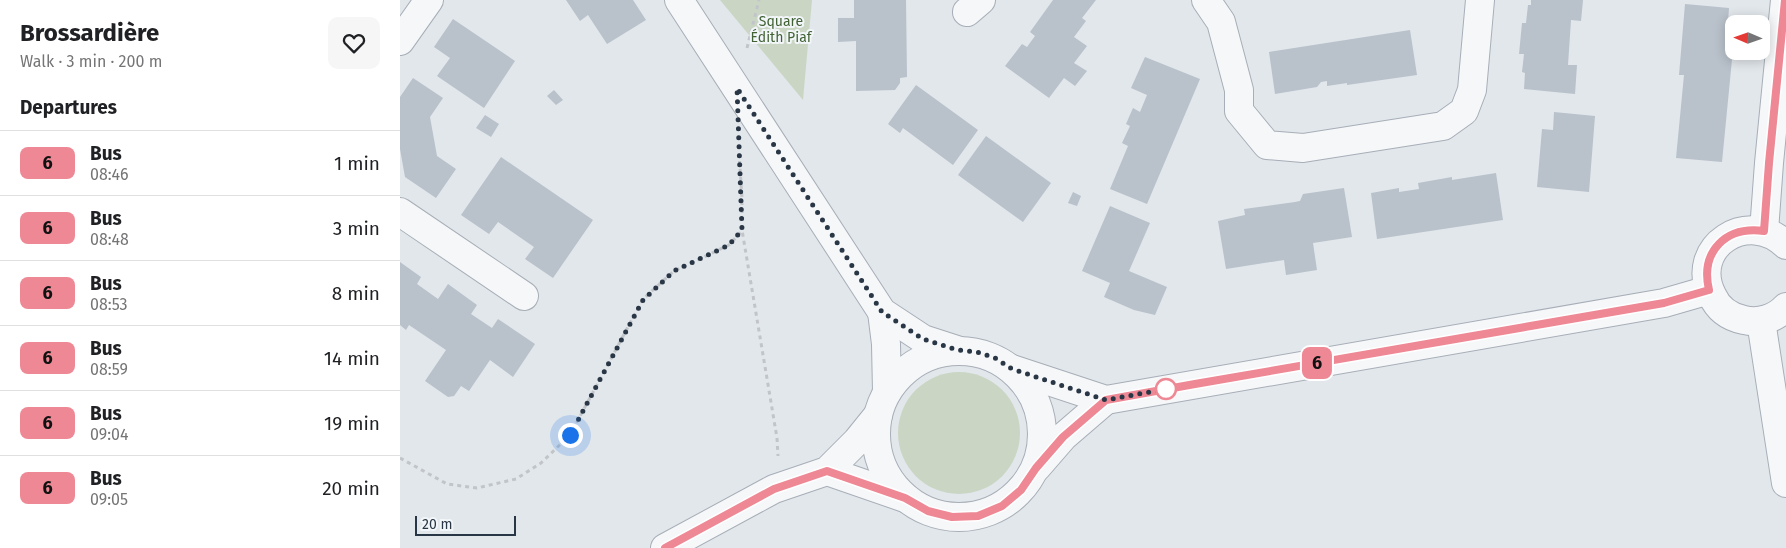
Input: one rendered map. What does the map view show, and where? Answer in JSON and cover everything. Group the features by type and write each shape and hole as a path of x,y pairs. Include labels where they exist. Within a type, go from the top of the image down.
{"street":[{"path":"400,41 429,0"},
{"path":"679,0 882,312 923,339 957,350 977,352 995,358 1012,369 1106,400 1664,303 1709,290"},
{"path":"1206,0 1221,22 1239,90 1239,111 1267,145 1303,148 1443,126 1464,111 1472,90 1480,0"},
{"path":"1784,0 1769,163 1775,238 1750,229 1736,232 1724,239 1714,249 1708,262 1706,276 1709,290 1715,302 1723,311 1741,320 1761,321 1773,317 1786,307"},
{"path":"400,212 524,296"},
{"path":"882,312 886,344 882,403 876,438 880,460 890,481 905,498"},
{"path":"1761,321 1786,483"},
{"path":"665,548 780,487 827,471 857,441 900,375 916,362 936,353 957,350"},
{"path":"1012,369 1030,389 1041,415 1043,442 1036,468"},
{"path":"827,471 905,498 928,511 952,517 978,516 1002,506 1021,490 1036,468 1063,437 1106,400"}],"path":[{"path":"739,144 742,230 777,438 780,487"},
{"path":"400,458 447,484 477,488 516,479 541,463 570,435 643,300 674,271 729,245 742,230"}],"green space":[{"name":"Square Édith Piaf","path":"720,0 812,0 803,100"},
{"path":"959,372 983,376 1002,390 1016,409 1020,433 1016,457 1002,476 983,490 959,494 935,490 916,476 902,457 898,433 902,409 916,390 935,376"}],"building":[{"path":"566,0 633,0 646,20 607,44 588,15 580,21"},
{"path":"854,0 906,0 907,77 900,78 900,83 895,90 856,91 856,41 838,42 838,18 854,18"},
{"path":"1053,0 1096,0 1082,18 1086,21 1074,37 1087,46 1074,63 1087,71 1075,86 1064,78 1049,98 1005,66 1022,44 1027,47 1035,36 1030,32"},
{"path":"1531,0 1583,0 1581,21 1571,20 1568,65 1577,65 1575,94 1524,89 1525,73 1522,72 1524,54 1519,54 1522,23 1526,23 1528,5 1531,5"},
{"path":"1685,4 1729,8 1728,15 1725,15 1725,60 1732,60 1722,162 1676,158 1684,75 1679,75"},
{"path":"453,19 515,61 484,108 437,76 450,58 434,47"},
{"path":"1410,30 1417,75 1347,85 1347,83 1327,86 1327,81 1321,82 1317,87 1275,94 1269,52"},
{"path":"1145,57 1200,79 1147,204 1110,189 1128,146 1122,143 1130,126 1126,124 1133,108 1140,112 1147,95 1131,88"},
{"path":"413,78 443,98 430,117 437,156 456,169 436,198 405,177 400,149 400,97"},
{"path":"916,85 978,130 953,165 903,128 900,133 888,124"},
{"path":"554,90 563,100 556,105 547,96"},
{"path":"1554,112 1595,116 1589,192 1537,187 1542,129 1553,130"},
{"path":"485,115 499,124 491,137 476,128"},
{"path":"986,136 1051,183 1023,222 958,175"},
{"path":"501,157 593,220 553,278 525,259 534,247 498,222 489,234 461,215"},
{"path":"1496,173 1503,220 1377,239 1371,193 1399,188 1399,192 1419,189 1418,183 1452,177 1452,180"},
{"path":"1344,188 1352,237 1313,243 1317,270 1286,275 1284,260 1226,269 1218,221 1245,215 1244,209 1300,201 1303,194"},
{"path":"1073,192 1081,196 1077,206 1068,203"},
{"path":"1110,206 1150,223 1129,271 1167,287 1155,315 1134,310 1104,297 1110,283 1082,271"},
{"path":"400,262 421,277 417,284 438,299 448,284 477,305 471,314 492,328 498,319 535,344 513,377 490,360 469,391 461,386 454,396 448,397 425,381 446,350 409,325 406,330 400,325"}],"bus line":[{"name":"6","path":"665,548 774,489 827,471 905,498 928,511 952,517 978,516 1002,506 1021,490 1036,468 1063,437 1106,400 1664,303 1709,290 1706,276 1708,262 1714,249 1724,239 1736,232 1750,229 1764,231 1785,0"}],"route":[{"path":"570,435 643,300 674,271 729,245 742,230 737,88 882,312 923,339 957,350 977,352 995,358 1012,369 1106,400 1166,389"}]}
